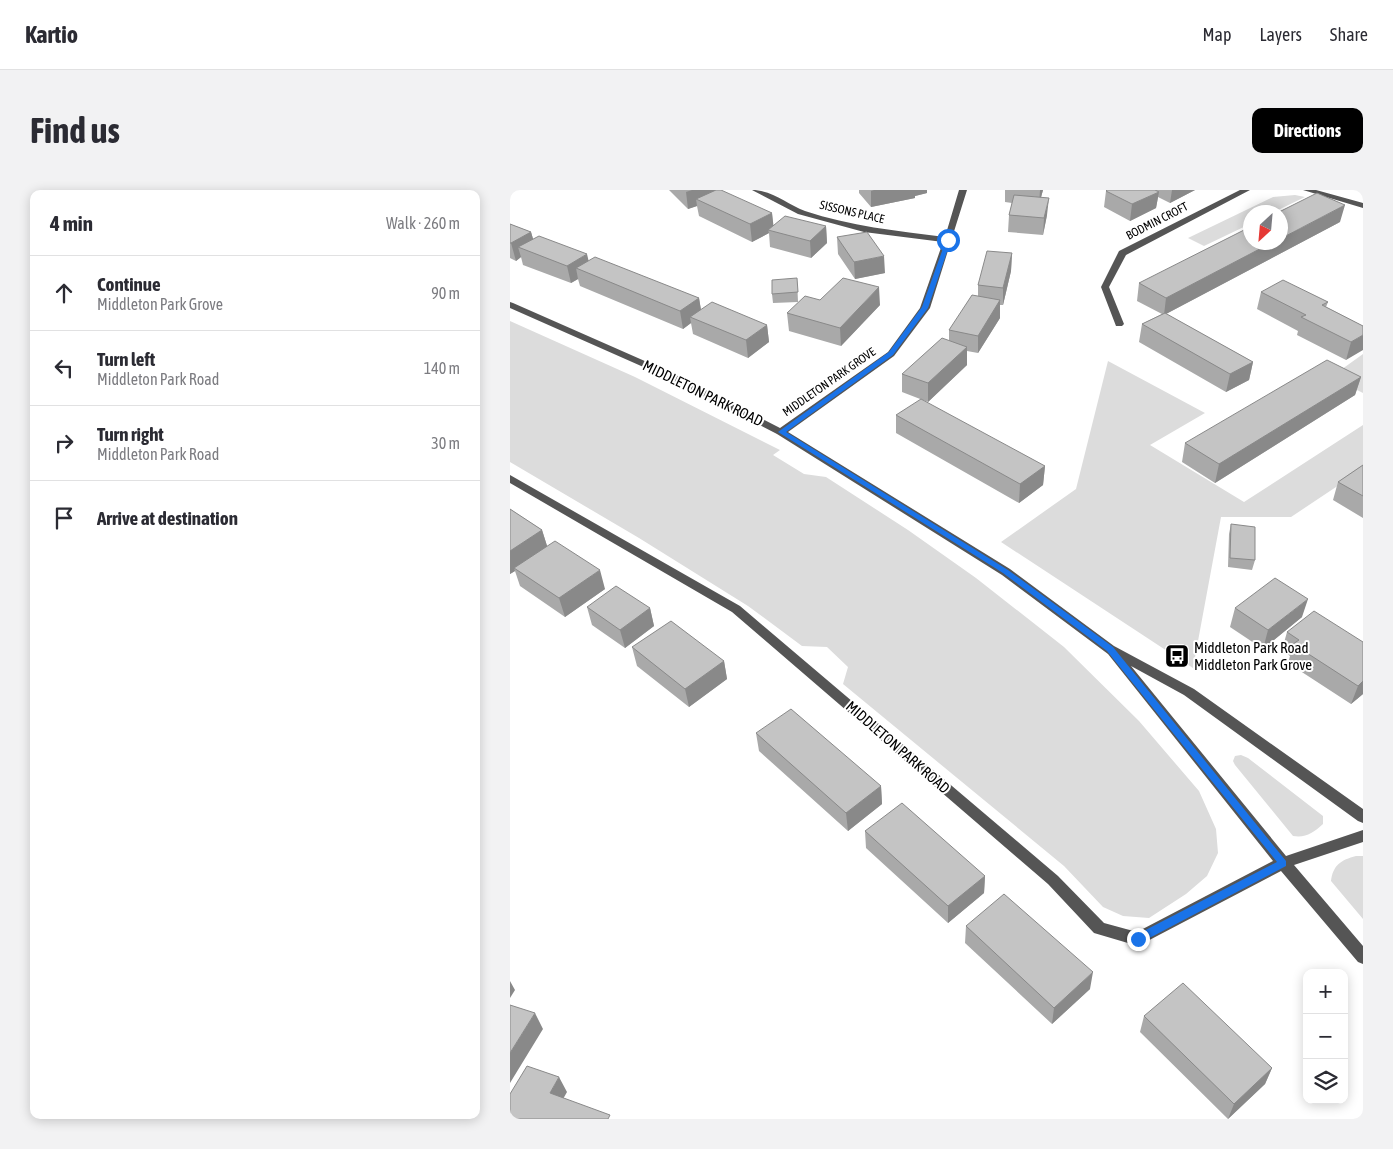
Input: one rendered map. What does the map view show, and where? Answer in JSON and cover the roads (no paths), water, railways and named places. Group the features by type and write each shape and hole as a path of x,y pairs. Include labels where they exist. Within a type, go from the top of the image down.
{"street":[{"name":"SISSONS PLACE","path":"756,190 801,212 868,230 948,240"},
{"name":"MIDDLETON PARK GROVE","path":"781,432 891,354 925,308 948,240 962,190"},
{"name":"BODMIN CROFT","path":"1119,324 1105,287 1122,253 1246,190"},
{"path":"1307,190 1363,206"},
{"name":"MIDDLETON PARK ROAD","path":"510,305 669,375 781,432 1006,572 1110,649 1189,692 1363,817"},
{"name":"MIDDLETON PARK ROAD","path":"510,478 736,609 1053,880 1099,928 1138,939 1283,863 1363,836"},
{"name":"MIDDLETON PARK ROAD","path":"1110,649 1283,863 1363,957"}],"place":[{"name":"Middleton Park Road Middleton Park Grove","path":"1177,656"}]}
